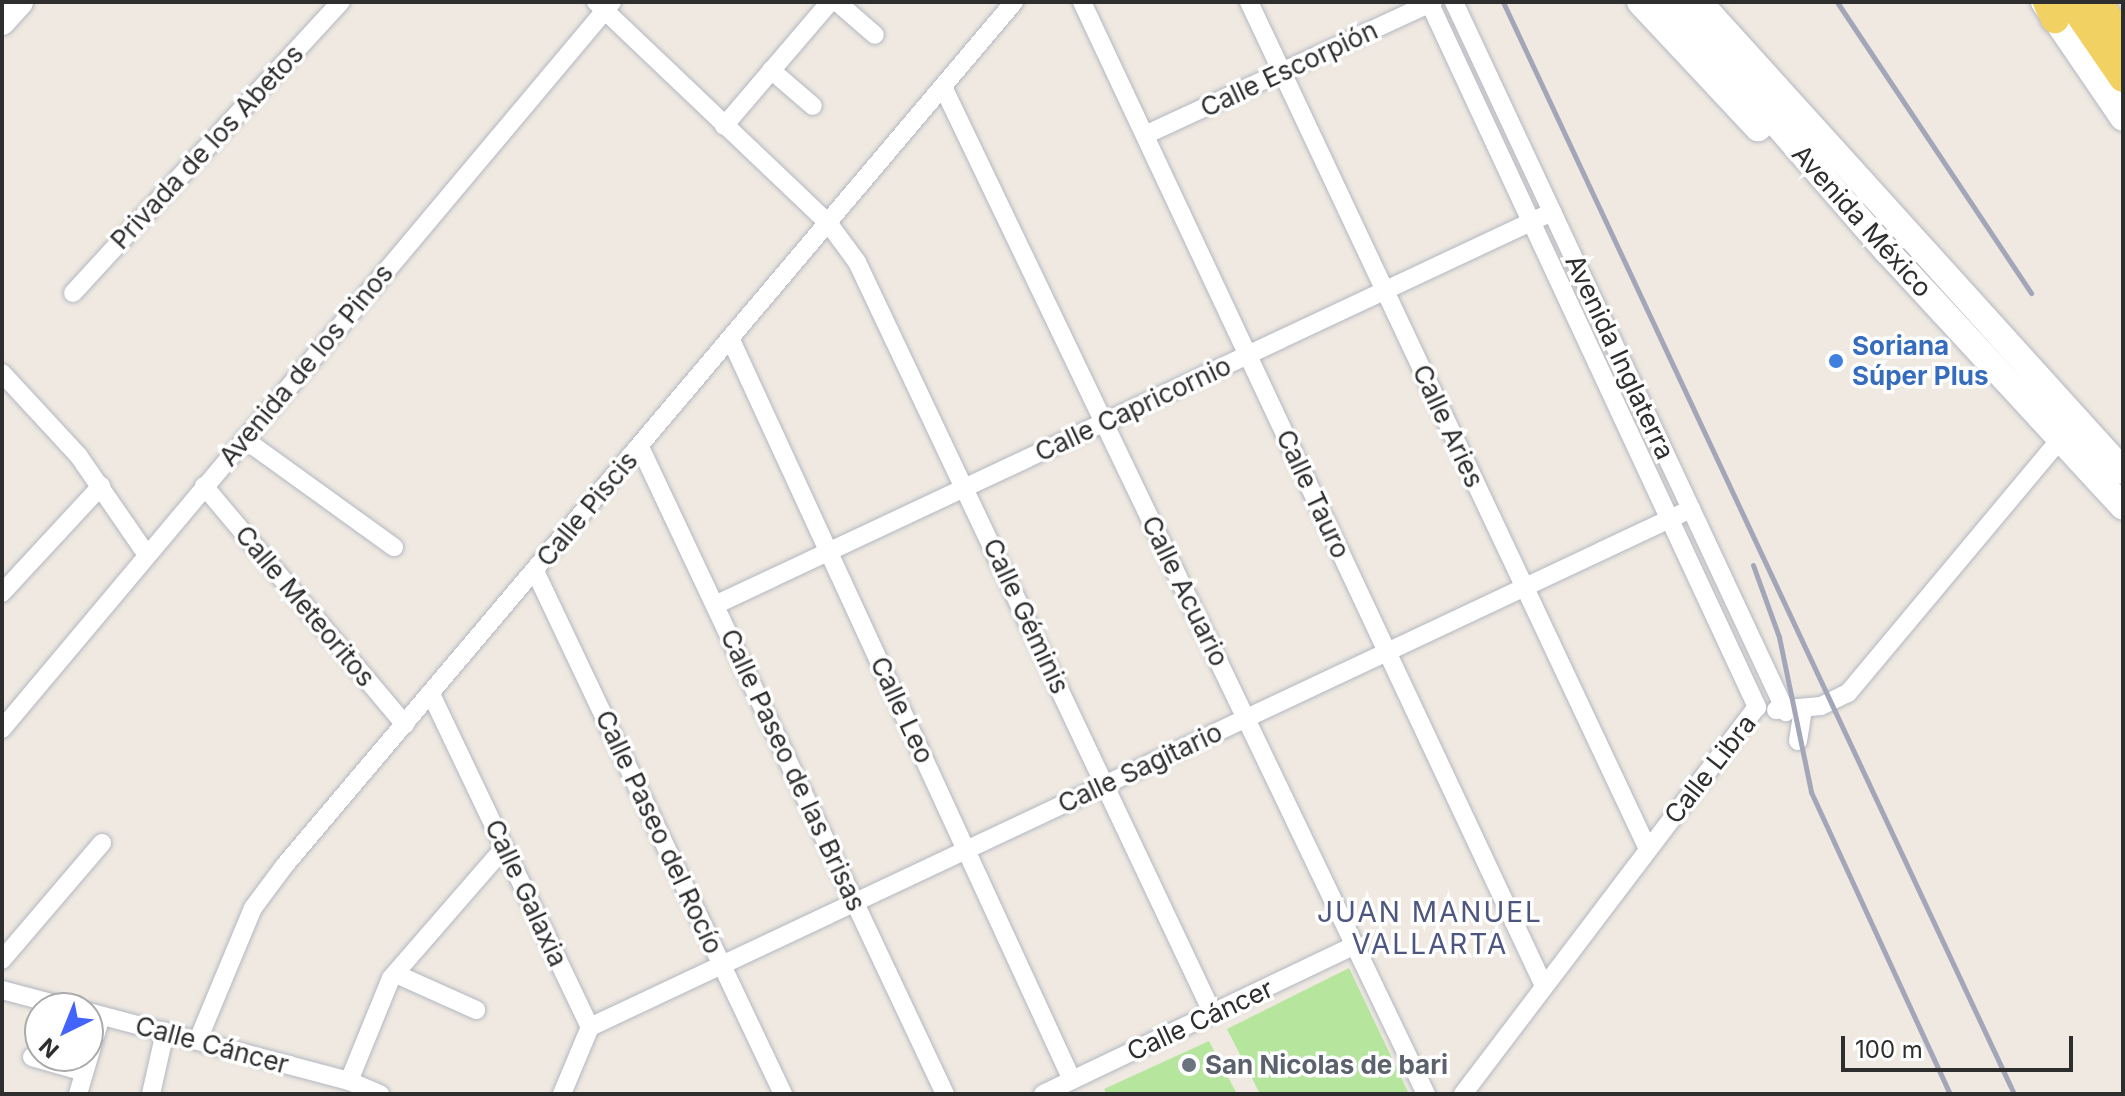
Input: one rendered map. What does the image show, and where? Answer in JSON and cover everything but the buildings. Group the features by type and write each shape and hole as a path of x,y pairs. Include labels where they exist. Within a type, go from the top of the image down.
{"main road":[{"path":"2,22 20,2"},
{"path":"1640,2 1792,165 1887,251"},
{"name":"Avenida México","path":"1671,2 1887,251 2122,506"},
{"name":"Avenida México","path":"1699,2 1912,232 2123,471"},
{"path":"1709,2 1912,232"},
{"path":"2098,2 2123,40"},
{"path":"2054,6 2123,78"},
{"path":"2054,6 2123,118"}],"street":[{"name":"Privada de los Abetos","path":"73,293 341,2"},
{"path":"724,126 830,2"},
{"path":"837,2 875,35"},
{"name":"Calle Piscis","path":"198,1040 253,908 1014,2"},
{"name":"Calle Tauro","path":"1082,2 1544,986"},
{"name":"Calle Aries","path":"1249,2 1648,849"},
{"name":"Calle Escorpión","path":"1145,135 1430,2"},
{"name":"Avenida Inglaterra","path":"1430,2 1757,707"},
{"name":"Avenida Inglaterra","path":"1454,2 1691,509 1794,711"},
{"name":"Calle Géminis","path":"604,5 724,126 829,224 857,262 1213,1014"},
{"name":"Avenida de los Pinos","path":"2,729 604,5"},
{"path":"771,70 813,106"},
{"name":"Calle Acuario","path":"944,89 1426,1094"},
{"name":"Calle Capricornio","path":"715,605 1552,212"},
{"name":"Calle Leo","path":"731,340 1072,1080"},
{"path":"2,373 101,486 147,555"},
{"path":"1798,741 1794,711 1848,693 2061,438"},
{"path":"244,439 394,547"},
{"name":"Calle Paseo de las Brisas","path":"640,447 945,1094"},
{"path":"2,593 101,486"},
{"name":"Calle Meteoritos","path":"204,486 405,725"},
{"name":"Calle Sagitario","path":"590,1027 1691,509"},
{"name":"Calle Paseo del Rocío","path":"535,571 783,1094"},
{"name":"Calle Galaxia","path":"431,694 590,1027"},
{"name":"Calle Libra","path":"1463,1094 1757,707 1794,711"},
{"path":"2,960 102,843"},
{"path":"349,1081 396,974 504,848"},
{"name":"Calle Cáncer","path":"1043,1094 1356,945"},
{"path":"396,974 476,1010"},
{"path":"2,990 24,996"},
{"name":"Calle Cáncer","path":"104,1017 349,1081 380,1094"},
{"path":"562,1094 590,1027"},
{"path":"151,1094 165,1032"},
{"path":"78,1094 84,1072"}],"green space":[{"path":"1349,968 1409,1094 1260,1094 1227,1029"},
{"name":"San Nicolas de bari","path":"1209,1041 1237,1094 1107,1094 1104,1089"}],"railway":[{"path":"1503,2 2014,1094"},
{"path":"1837,2 2031,293"},
{"path":"1753,565 1779,637 1811,792 1950,1094"}],"place":[{"name":"Soriana Súper Plus","path":"1836,361"},
{"name":"San Nicolas de bari","path":"1189,1065"}],"district":[{"name":"JUAN MANUEL VALLARTA","path":"1430,928"}]}
